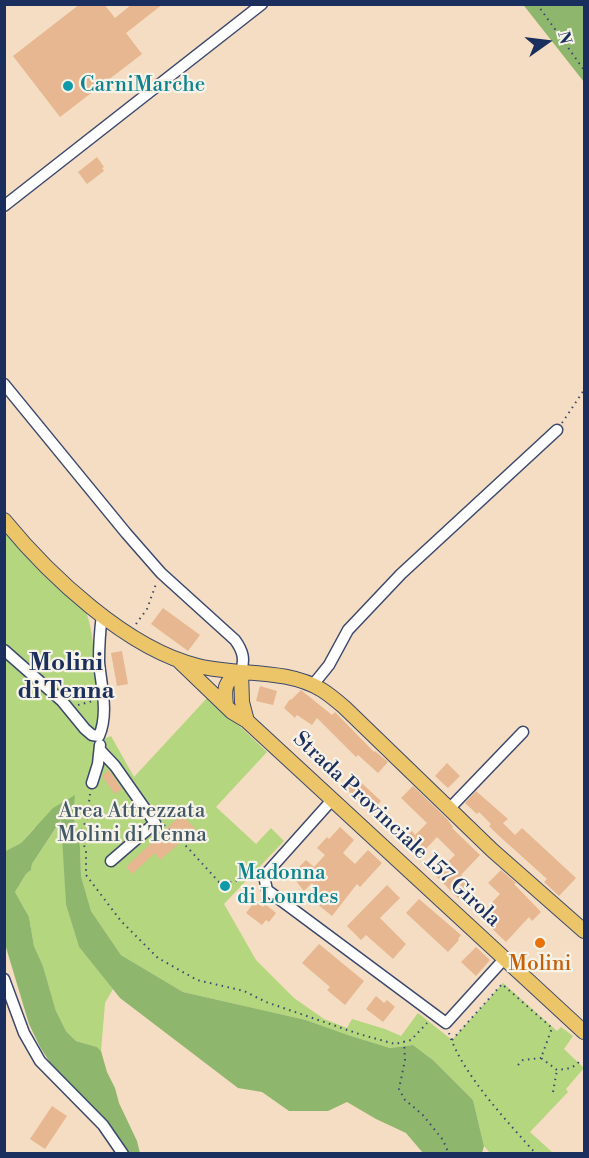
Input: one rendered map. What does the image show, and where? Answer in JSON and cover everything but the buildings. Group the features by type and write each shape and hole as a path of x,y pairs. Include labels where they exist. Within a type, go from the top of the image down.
{"main road":[{"name":"Strada Provinciale 157 Girola","path":"4,520 33,555 61,583 102,615 178,661 226,706 247,721 585,1032"},
{"name":"Strada Provinciale 157 Girola","path":"178,661 215,670 274,675 298,680 321,690 344,707 492,850 585,931"},
{"path":"226,706 224,692 226,684 230,678 241,672 242,702 247,721"}],"street":[{"path":"4,206 262,4"},
{"path":"4,384 161,573 235,640 241,649 244,662 241,672"},
{"path":"312,686 329,665 348,630 401,574 557,430"},
{"path":"92,783 100,750 99,736 102,728 103,694 99,661 102,615"},
{"path":"4,650 62,701 85,729 92,735 99,736"},
{"path":"449,809 523,732"},
{"path":"100,750 115,766 155,824 111,861"},
{"path":"332,800 264,876 267,890 446,1023 505,958"},
{"path":"4,979 24,1033 40,1061 103,1125 123,1154"}],"path":[{"path":"537,4 585,70"},
{"path":"557,430 585,390"},
{"path":"129,633 147,609 161,573"},
{"path":"62,701 74,705 84,704 95,701 103,694"},
{"path":"92,783 87,819 80,833 86,850 86,875 121,921 158,958 197,980 244,991 266,1002 394,1044 411,1040 435,1014"},
{"path":"155,824 166,825 219,882 234,882 253,872 264,876"},
{"path":"452,1040 502,984 552,1028 541,1058"},
{"path":"446,1023 455,1049 491,1102 536,1154"},
{"path":"404,1041 405,1060 399,1089 405,1100 422,1114 443,1140 449,1154"},
{"path":"518,1065 524,1060 541,1058 557,1070 567,1069 579,1062"},
{"path":"553,1092 557,1070"}],"green space":[{"path":"523,5 584,5 584,82 525,7"},
{"path":"5,528 26,556 54,585 85,611 89,619 97,688 98,720 97,730 94,732 5,649"},
{"name":"Area Attrezzata Molini di Tenna","path":"4,658 64,708 94,740 94,743 111,736 134,777 208,697 211,699 267,752 216,807 256,844 271,828 284,841 224,904 256,960 294,998 324,1019 347,1028 352,1019 401,1036 418,1013 452,1040 503,983 557,1031 561,1027 573,1036 564,1049 584,1068 566,1089 568,1092 530,1132 553,1153 490,1153 484,1146 473,1100 433,1060 413,1045 390,1048 306,1020 183,992 121,955 91,911 81,876 80,846 73,814 34,828 21,843 5,852"},
{"path":"75,795 73,814 80,846 81,876 91,911 121,955 183,992 306,1020 390,1048 413,1045 433,1060 473,1100 484,1146 482,1153 423,1153 406,1133 347,1102 328,1111 289,1111 262,1092 238,1088 120,998 79,947 66,905 61,820 15,892 29,917 34,946 43,966 56,1011 66,1031 76,1041 97,1047 101,1051 107,1072 140,1153 129,1153 112,1129 51,1064 40,1047 29,1024 5,944 4,852 21,843 53,808"},
{"path":"62,819 66,905 79,947 113,989 105,1003 101,1051 97,1047 76,1041 66,1031 56,1011 43,966 34,946 29,917 15,892"}],"place":[{"name":"CarniMarche","path":"68,86"},
{"name":"Madonna di Lourdes","path":"225,886"},
{"name":"Molini","path":"540,943"}],"district":[{"name":"Molini di Tenna","path":"66,678"}]}
